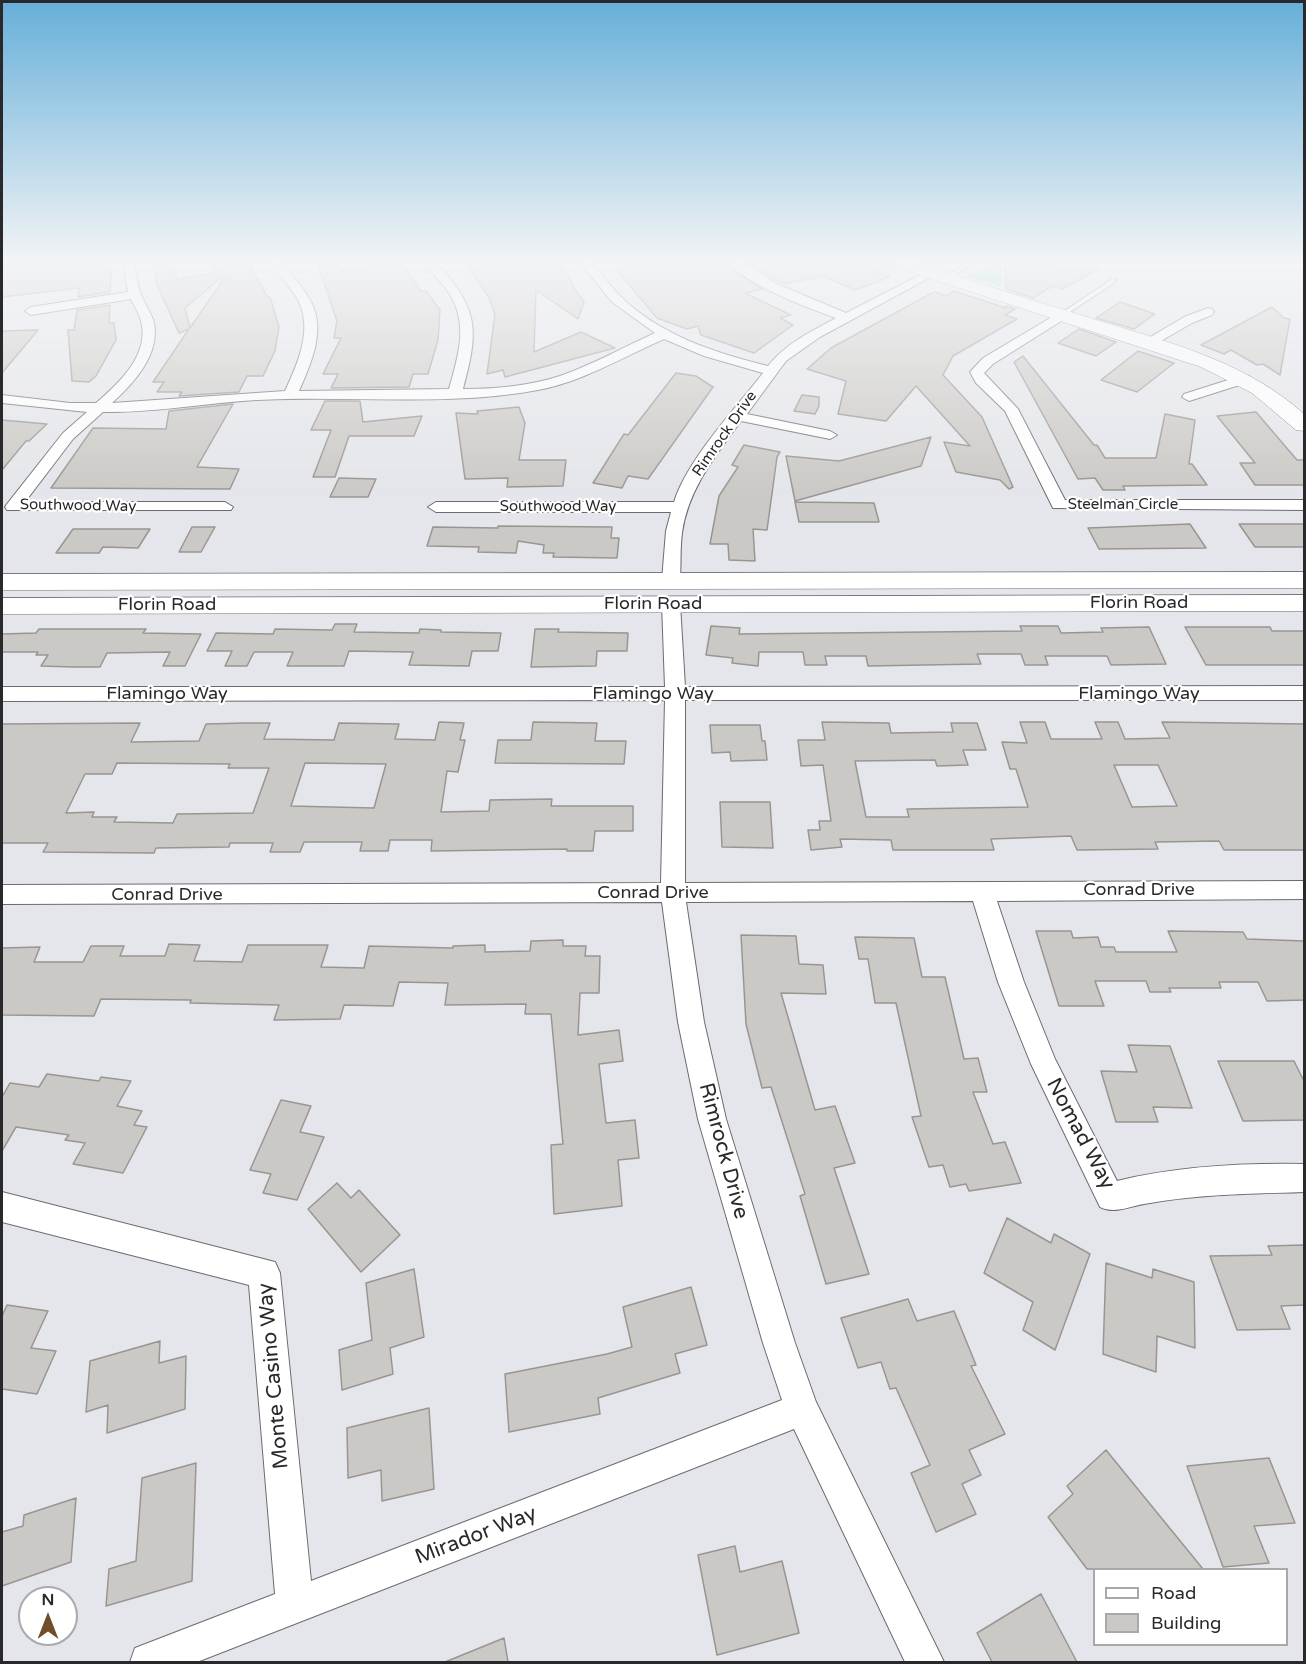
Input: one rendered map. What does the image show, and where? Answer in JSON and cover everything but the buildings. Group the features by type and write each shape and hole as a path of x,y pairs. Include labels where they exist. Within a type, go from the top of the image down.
{"main road":[{"path":"1135,338 1227,370 1284,405 1305,425"},
{"name":"Florin Road","path":"2,606 613,604 723,580 1305,580"},
{"name":"Florin Road","path":"2,582 1305,603"}],"street":[{"name":"Southwood Way","path":"149,338 146,352 129,379 68,436 13,507 225,507"},
{"path":"290,396 305,363 309,338"},
{"path":"454,395 468,338"},
{"path":"2,399 99,408 169,406 248,397 454,395 505,391 553,382 593,368 656,338"},
{"path":"672,338 712,356 771,371"},
{"name":"Rimrock Drive","path":"809,338 796,345 771,371 702,464 680,507 674,531 671,592 675,694 673,893 691,1022 712,1119 779,1343 802,1410 925,1662"},
{"name":"Steelman Circle","path":"1026,338 988,361 977,372 981,380 1011,410 1059,505 1305,505"},
{"path":"1149,342 1157,338"},
{"path":"1189,397 1244,379"},
{"path":"737,416 830,435"},
{"name":"Southwood Way","path":"436,507 680,507"},
{"name":"Flamingo Way","path":"2,694 1305,693"},
{"name":"Nomad Way","path":"982,890 1011,982 1044,1064 1110,1197 1144,1188 1215,1178 1305,1178"},
{"name":"Conrad Drive","path":"2,895 1305,890"},
{"name":"Monte Casino Way","path":"2,1207 264,1273 295,1606"},
{"name":"Mirador Way","path":"149,1662 802,1410"}]}
